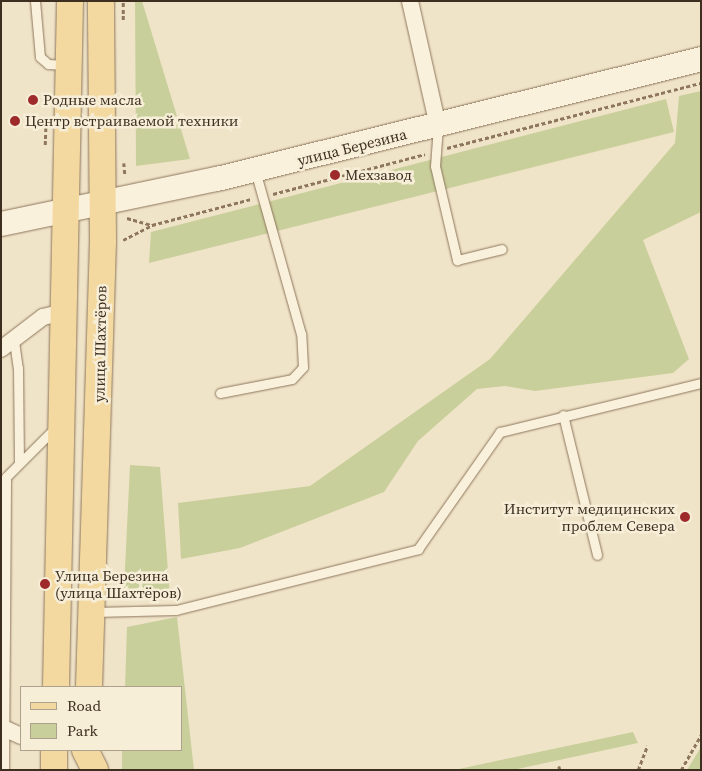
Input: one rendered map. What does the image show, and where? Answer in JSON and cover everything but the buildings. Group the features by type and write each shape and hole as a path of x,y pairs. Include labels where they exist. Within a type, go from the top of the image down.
{"main road":[{"path":"56,686 70,1"},
{"name":"улица Шахтёров","path":"89,686 94,612 101,204 101,1"},
{"path":"54,751 54,770"},
{"path":"85,751 86,770"},
{"path":"86,751 95,770"}],"street":[{"path":"410,1 438,126"},
{"name":"улица Березина","path":"1,224 255,170 701,59"},
{"path":"8,345 43,317 63,312"},
{"path":"2,727 20,736"}],"lane":[{"path":"35,1 40,56 48,64 68,65"},
{"path":"438,126 436,166 457,260 502,249"},
{"path":"220,393 292,380 303,367 301,334 255,170"},
{"path":"8,345 18,368 19,463"},
{"path":"94,612 176,610 418,549 500,432 701,382"},
{"path":"563,415 597,555"},
{"path":"4,770 2,727 6,477 61,422"}],"path":[{"path":"124,240 152,225 126,218"},
{"path":"681,770 701,734"},
{"path":"638,770 647,746"},
{"path":"559,766 560,770"}],"green space":[{"path":"135,1 142,1 190,159 136,166"},
{"path":"701,91 701,212 643,240 689,359 673,373 535,391 505,386 477,389 418,441 384,492 240,548 181,559 178,503 310,486 490,359 675,143 679,96"},
{"path":"666,99 674,132 149,263 151,232"},
{"path":"130,465 160,467 170,597 124,589"},
{"path":"177,617 194,770 122,770 122,751 182,751 182,686 125,686 127,627"},
{"path":"633,732 638,743 513,770 454,770"},
{"path":"701,747 701,770 687,770"}],"place":[{"name":"Родные масла","path":"33,100"},
{"name":"Центр встраиваемой техники","path":"15,121"},
{"name":"Мехзавод","path":"335,175"},
{"name":"Институт медицинских проблем Севера","path":"685,517"},
{"name":"Улица Березина (улица Шахтёров)","path":"45,584"}]}
